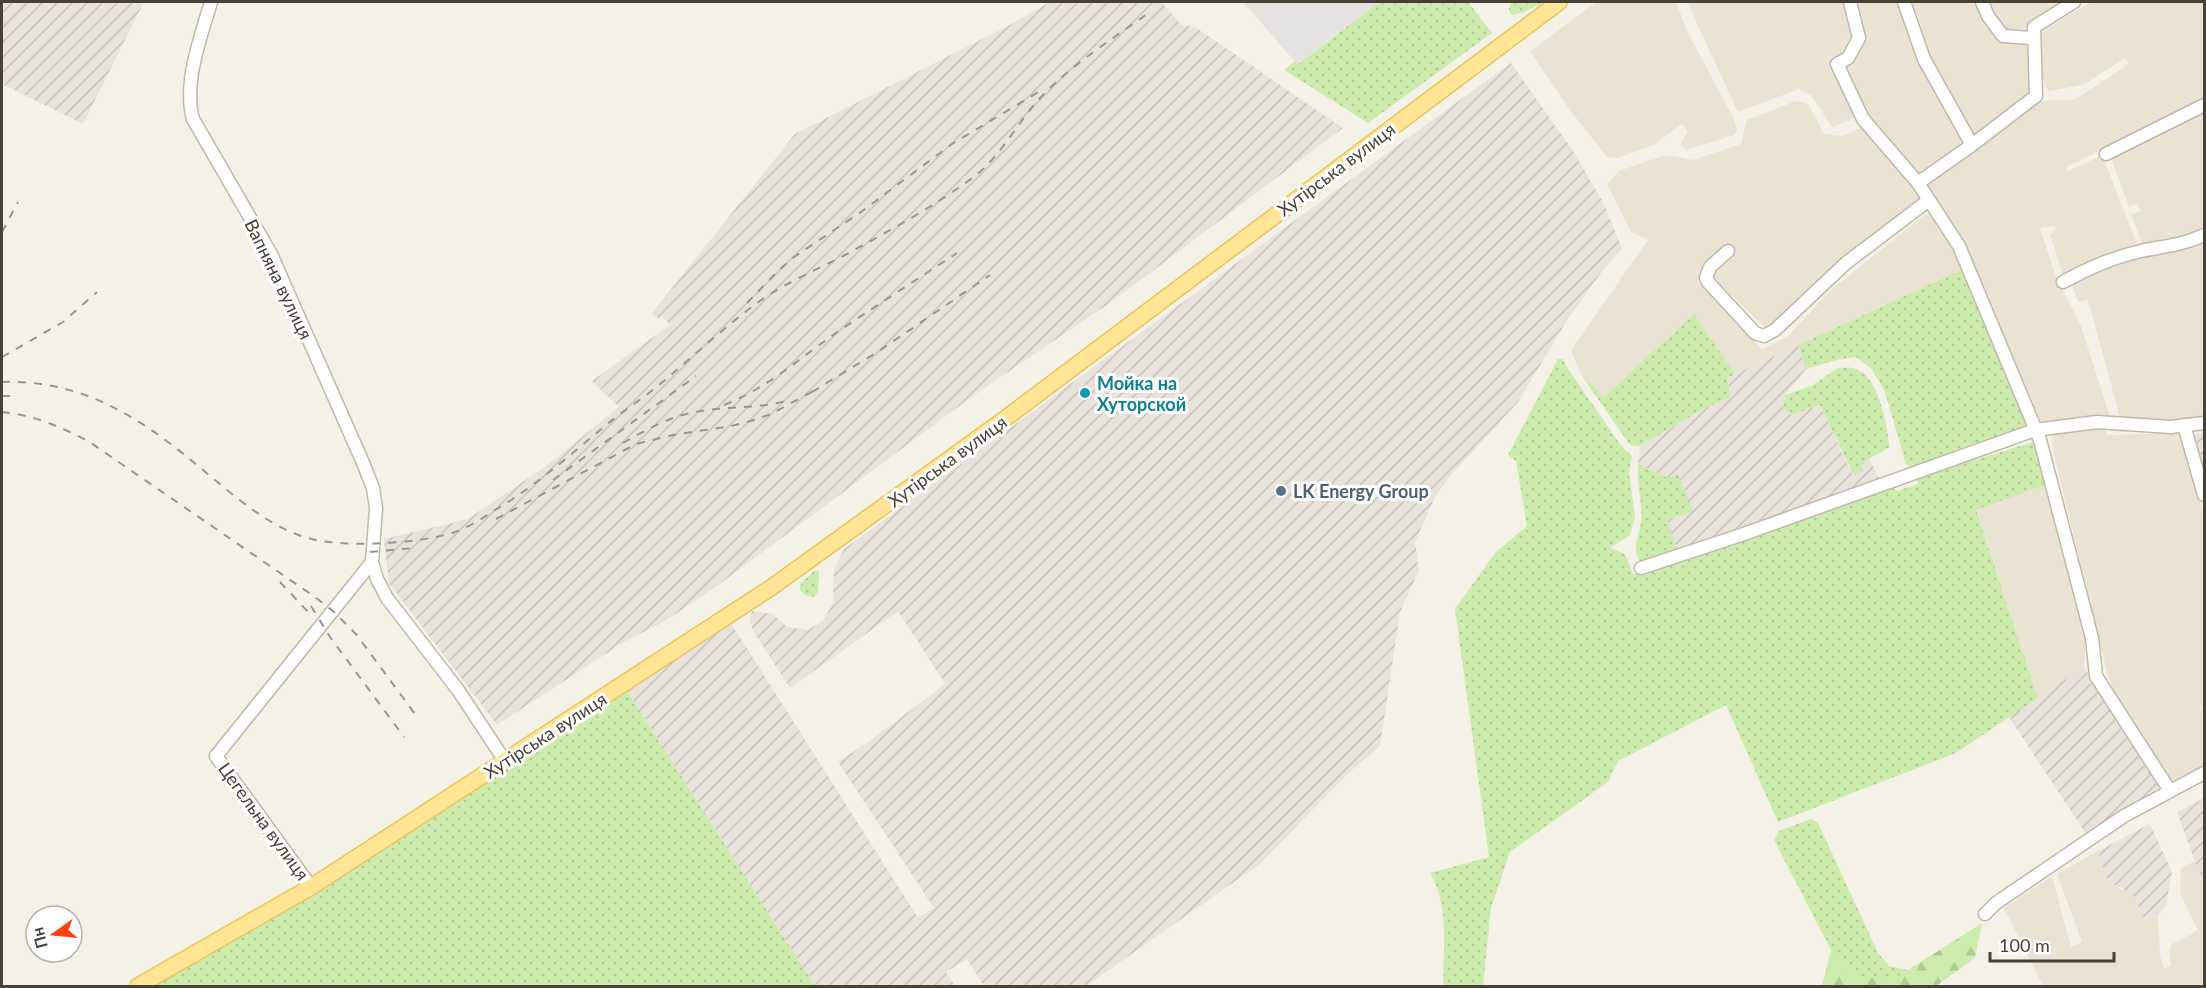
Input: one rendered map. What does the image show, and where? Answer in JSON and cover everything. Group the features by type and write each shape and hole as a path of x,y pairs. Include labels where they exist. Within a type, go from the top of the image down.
{"main road":[{"name":"Хутірська вулиця","path":"138,987 311,887 772,587 1006,418 1559,2"}],"street":[{"name":"Вапняна вулиця","path":"211,2 190,84 190,109 193,119 271,254 364,465 373,488 376,508 372,562"},
{"path":"1850,2 1859,38 1848,58 1837,64 1863,119 1918,183 1959,246 2035,430 2092,638 2096,676 2170,791"},
{"path":"1904,2 1924,59 1972,145"},
{"path":"1982,2 1988,16 2003,36 2033,38"},
{"path":"1918,183 2036,96 2034,27 2074,2"},
{"path":"2106,154 2205,105"},
{"path":"1728,252 1710,267 1706,278 1755,333 1764,336 1774,330 1846,263 1929,200"},
{"path":"2063,282 2095,264 2142,251 2187,243 2205,236"},
{"path":"1641,568 1742,536 2035,430 2097,422 2171,427 2205,423"},
{"path":"2184,426 2202,476 2205,495"},
{"name":"Цегельна вулиця","path":"311,887 216,756 372,562"},
{"path":"372,562 377,579 387,598 458,690 505,761"},
{"path":"1985,914 1996,903 2124,816 2205,773"}],"shaded area":[{"path":"2,2 144,2 83,124 2,84"},
{"path":"1050,2 1162,2 1181,25 1195,27 1343,128 1114,300 977,393 714,588 665,621 624,642 497,725 389,583 384,539 468,519 546,466 619,407 592,381 670,325 662,316 659,319 652,313 795,134 1008,26"},
{"path":"1243,2 1379,2 1297,64"},
{"path":"1597,2 1676,2 1687,31 1734,119 1737,130 1734,135 1687,150 1680,146 1688,131 1682,124 1654,145 1617,158 1607,157 1570,110 1530,51"},
{"path":"1687,2 1845,2 1856,38 1847,54 1829,63 1857,112 1853,119 1832,127 1811,95 1799,89 1738,112"},
{"path":"1854,2 1900,2 1965,144 1919,180 1867,116 1844,66 1853,58"},
{"path":"1910,2 1976,2 2001,39 2023,38 2032,53 2029,95 1974,137 1927,56"},
{"path":"1985,2 2071,2 2027,28 2005,31"},
{"path":"2091,2 2204,2 2204,102 2066,167 2068,171 2100,156 2103,157 2137,244 2135,251 2064,278 2050,235 2056,230 2055,226 2040,228 2055,274 2081,326 2110,417 2041,425 1961,243 1931,196 1927,185 2041,101 2076,99 2129,64 2125,58 2083,85 2048,91 2041,75 2041,32"},
{"path":"1511,63 1573,151 1603,202 1622,248 1569,317 1518,402 1451,475 1435,497 1415,542 1419,570 1400,612 1380,746 1345,776 1261,863 1086,986 984,986 967,959 946,972 955,986 815,986 624,686 729,620 918,918 934,908 838,762 945,684 898,611 790,688 753,631 750,620 752,611 773,614 787,627 808,630 823,621 833,603 834,569 844,549"},
{"path":"1796,101 1808,104 1824,134 1843,136 1862,127 1916,187 1922,202 1769,332 1705,269 1697,281 1762,349 1788,336 1831,290 1924,215 1935,213 1965,268 1735,374 1694,315 1604,397 1580,373 1571,350 1648,240 1631,232 1607,184 1619,171 1666,155 1693,160 1741,144 1747,120"},
{"path":"2204,112 2204,231 2144,248 2131,215 2141,211 2137,204 2129,207 2110,155"},
{"path":"2204,240 2204,421 2121,421 2088,300 2078,302 2071,281 2140,255 2186,248"},
{"path":"1798,345 1806,369 1785,395 1783,407 1792,415 1820,405 1853,476 1863,472 1861,463 1869,459 1881,481 1678,552 1666,520 1692,511 1678,475 1668,478 1638,464 1640,446 1703,409 1731,397 1727,378"},
{"path":"2106,428 2107,435 2181,433 2204,516 2204,705 2201,707 2204,712 2204,771 2172,784 2116,699 2107,672 2053,450 2053,433"},
{"path":"2204,432 2204,472 2201,473 2192,440 2198,433"},
{"path":"2045,485 2086,627 2084,667 2038,698 1976,509"},
{"path":"2084,667 2163,787 2088,837 2009,717"},
{"path":"2204,798 2204,886 2177,812"},
{"path":"2150,824 2172,872 2166,905 2158,915 2143,917 2133,895 2130,899 2123,888 2108,883 2098,851"},
{"path":"2098,851 2108,883 2133,895 2143,917 2158,915 2160,956 2164,969 2171,966 2169,953 2171,945 2198,930 2180,893 2181,868 2195,861 2204,886 2204,986 2043,986 2004,908 2052,876 2071,947 2082,942 2057,874"}],"green space":[{"path":"1379,2 1468,2 1492,33 1368,123 1284,70 1295,61 1298,64"},
{"path":"1511,2 1544,2 1522,13 1511,15 1509,9"},
{"path":"1965,268 2028,427 1911,468 1906,464 1885,392 1872,369 1856,357 1806,369 1798,345"},
{"path":"1694,314 1735,374 1727,378 1731,397 1703,409 1640,446 1630,445 1580,373 1604,397"},
{"path":"1558,359 1563,359 1622,447 1632,456 1629,473 1635,516 1630,535 1610,548 1625,554 1633,574 1891,485 1897,491 1918,484 1916,478 2033,442 2045,485 1976,510 2038,698 1956,753 1778,822 1726,705 1618,761 1608,782 1510,852 1491,908 1483,986 1443,986 1443,914 1430,873 1489,857 1455,609 1495,553 1527,526 1516,461 1508,455"},
{"path":"1838,368 1852,368 1862,372 1869,379 1880,401 1890,447 1861,463 1863,471 1854,476 1820,405 1792,415 1783,407 1785,395 1811,386"},
{"path":"1638,464 1668,478 1678,474 1693,511 1667,520 1678,552 1641,563 1636,553 1641,515"},
{"path":"814,571 819,571 818,592 814,597 805,595 800,590 801,583"},
{"path":"624,686 815,986 141,986"},
{"path":"1811,819 1818,823 1878,953 1889,966 1908,970 1889,982 1850,974 1831,950 1774,840 1779,831"},
{"path":"1982,923 1975,958 1936,986 1822,986 1831,950 1850,974 1889,982"}],"railway":[{"path":"2,382 33,383 62,388 89,396 115,408 163,439 250,508 296,534 329,542 358,544 391,543 452,533 480,520 536,483 770,294 895,227 944,198 975,176 995,157 1037,102 1058,81 1150,12"},
{"path":"747,303 794,257 861,212 952,144 1040,91"},
{"path":"2,232 18,202"},
{"path":"724,405 767,383 833,335 957,253"},
{"path":"812,392 879,351 990,275"},
{"path":"2,357 63,322 97,292"},
{"path":"553,480 696,376"},
{"path":"496,519 636,444 751,421 771,414 819,388"},
{"path":"2,396 10,396"},
{"path":"623,443 658,424 685,414 786,401"},
{"path":"2,412 48,423 91,443 315,597 356,634 418,718"},
{"path":"370,552 414,548"},
{"path":"280,582 311,615"},
{"path":"311,606 330,637 404,737"}],"place":[{"name":"Мойка на Хуторской","path":"1085,393"},
{"name":"LK Energy Group","path":"1281,491"}]}
